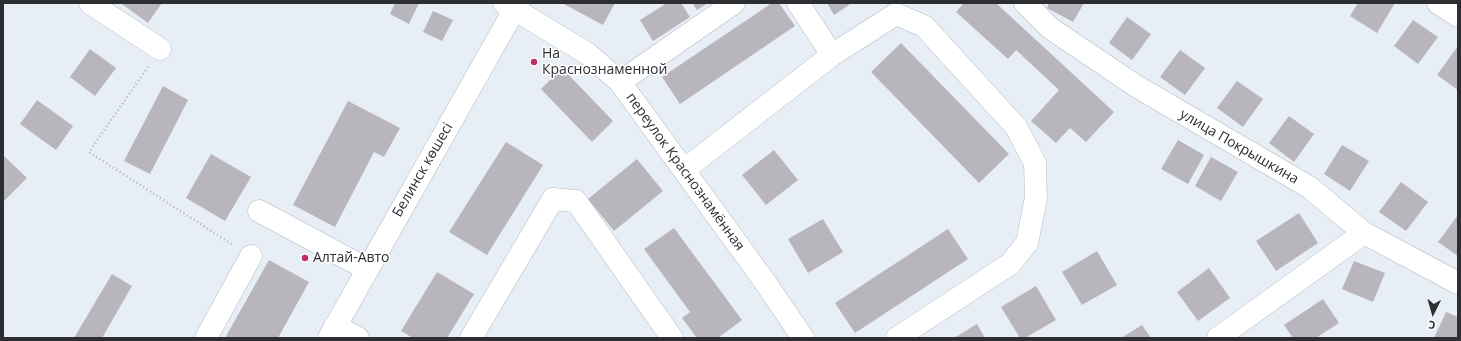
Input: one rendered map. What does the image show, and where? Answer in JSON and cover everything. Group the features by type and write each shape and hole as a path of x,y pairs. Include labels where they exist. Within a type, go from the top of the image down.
{"street":[{"path":"90,3 160,49"},
{"path":"620,82 734,3"},
{"path":"798,3 832,55"},
{"name":"улица Покрышкина","path":"1025,3 1050,28 1136,86 1310,187 1364,233 1458,283"},
{"path":"1438,3 1458,16"},
{"name":"переулок Краснознамённая","path":"512,5 588,54 620,82 803,338"},
{"name":"Белинск көшесі","path":"332,332 512,5"},
{"path":"684,170 832,55 896,14 924,26 1016,127 1035,163 1036,198 1027,243 1010,264 897,338"},
{"path":"472,338 553,199 576,201 672,338"},
{"path":"259,211 367,269"},
{"path":"1218,338 1364,233"},
{"path":"206,338 251,256"},
{"path":"332,332 358,338"}],"path":[{"path":"160,49 89,152 251,256"}],"building":[{"path":"162,3 148,23 122,4"},
{"path":"395,3 419,3 409,24 390,14"},
{"path":"562,3 615,3 603,25"},
{"path":"667,3 681,3 690,17 653,41 640,20"},
{"path":"692,3 708,3 697,10"},
{"path":"772,3 779,3 795,26 680,104 662,77"},
{"path":"827,3 852,3 834,15"},
{"path":"964,3 996,3 1114,112 1086,142 1070,128 1056,143 1031,121 1059,90 1016,50 1008,59 956,12"},
{"path":"1049,3 1084,3 1073,22 1047,8"},
{"path":"1358,3 1395,3 1377,33 1350,16"},
{"path":"433,11 453,20 442,41 423,32"},
{"path":"1127,17 1151,34 1132,60 1109,43"},
{"path":"1413,20 1438,37 1418,64 1394,46"},
{"path":"901,43 1009,154 979,183 871,72"},
{"path":"1458,46 1458,90 1437,75"},
{"path":"90,49 116,68 95,96 70,77"},
{"path":"1180,50 1205,68 1185,95 1160,77"},
{"path":"562,68 613,121 592,142 541,89"},
{"path":"1237,81 1263,99 1243,127 1217,108"},
{"path":"163,86 188,100 150,174 124,161"},
{"path":"37,100 73,126 56,150 20,124"},
{"path":"348,101 400,128 384,157 374,152 335,227 293,205"},
{"path":"1289,116 1314,134 1294,162 1269,143"},
{"path":"1178,140 1204,155 1188,184 1161,169"},
{"path":"506,142 543,165 487,255 449,232"},
{"path":"1342,145 1369,161 1350,191 1324,174"},
{"path":"774,150 798,180 766,205 742,175"},
{"path":"211,154 251,177 225,221 186,198"},
{"path":"3,155 27,178 3,202"},
{"path":"1211,157 1238,172 1221,201 1195,186"},
{"path":"637,159 663,191 614,231 588,199"},
{"path":"1401,182 1428,202 1406,231 1379,212"},
{"path":"1299,213 1318,243 1276,271 1256,241"},
{"path":"1458,215 1458,256 1438,242"},
{"path":"823,219 843,252 808,273 788,239"},
{"path":"674,228 742,320 718,338 697,338 682,318 690,312 644,249"},
{"path":"948,229 968,259 855,333 835,303"},
{"path":"1097,251 1117,285 1082,305 1062,272"},
{"path":"269,260 309,282 278,338 225,338"},
{"path":"1354,261 1385,273 1373,302 1342,289"},
{"path":"1209,268 1230,298 1198,321 1177,292"},
{"path":"437,272 474,294 447,338 413,338 401,331"},
{"path":"112,274 132,286 102,338 74,338"},
{"path":"1036,286 1056,320 1025,338 1020,338 1001,307"},
{"path":"1323,299 1339,323 1316,338 1293,338 1284,325"},
{"path":"1446,312 1458,317 1458,338 1434,338"},
{"path":"977,324 985,338 954,338"},
{"path":"1142,325 1151,338 1121,338"}],"place":[{"name":"На Краснознаменной","path":"534,62"},
{"name":"Алтай-Авто","path":"305,258"}]}
